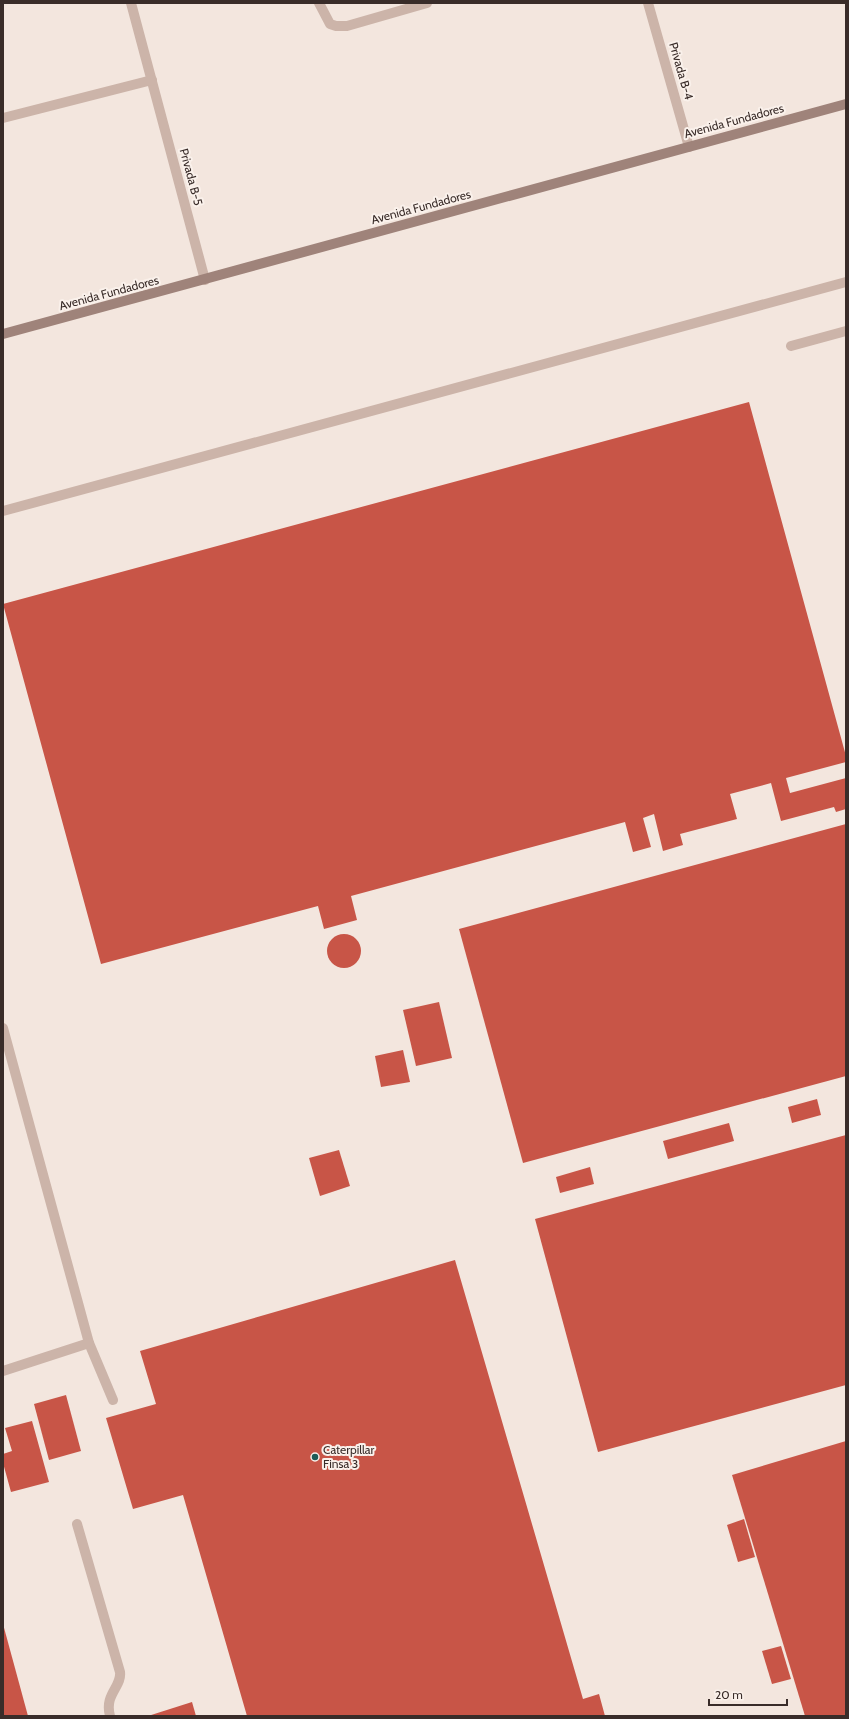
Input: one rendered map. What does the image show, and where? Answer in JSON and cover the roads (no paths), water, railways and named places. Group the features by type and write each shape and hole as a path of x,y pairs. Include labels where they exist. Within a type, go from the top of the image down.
{"street":[{"name":"Privada B-5","path":"131,3 205,280"},
{"path":"319,3 330,24 336,26 347,26 427,3"},
{"name":"Privada B-4","path":"648,3 689,147"},
{"path":"3,118 152,80"},
{"name":"Avenida Fundadores","path":"3,334 846,104"},
{"path":"3,511 846,282"},
{"path":"791,346 846,331"},
{"path":"3,1028 89,1343 113,1400"},
{"path":"3,1371 89,1343"},
{"path":"77,1524 121,1677 110,1696 108,1712 110,1716"}],"place":[{"name":"Caterpillar Finsa 3","path":"315,1457"}]}
